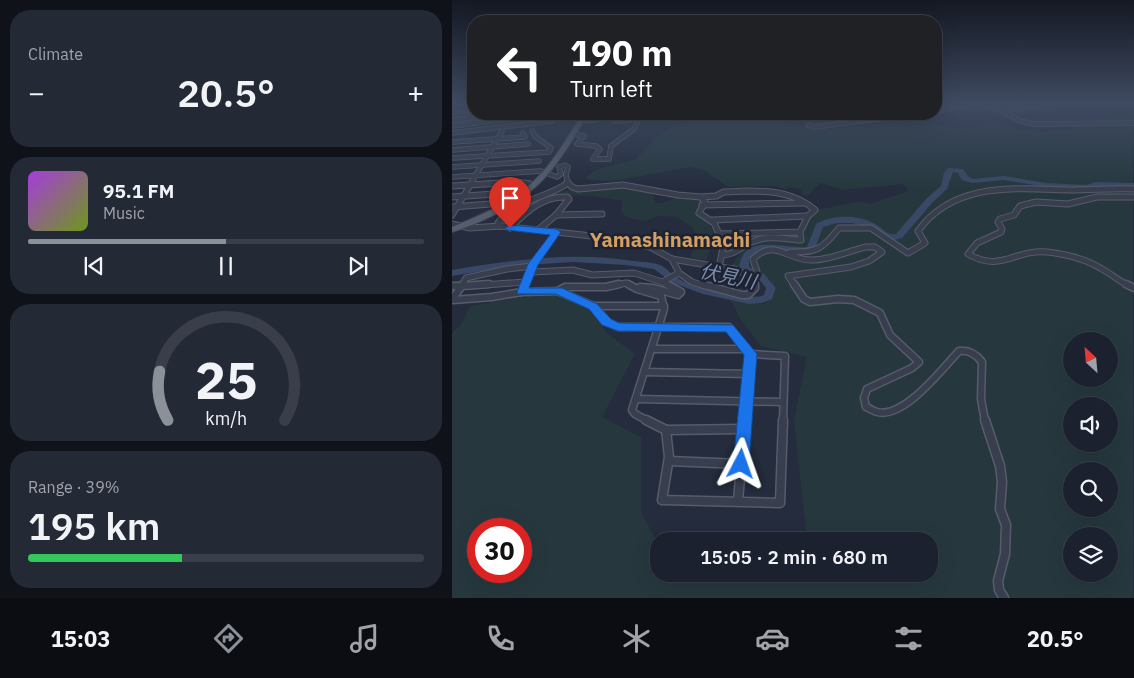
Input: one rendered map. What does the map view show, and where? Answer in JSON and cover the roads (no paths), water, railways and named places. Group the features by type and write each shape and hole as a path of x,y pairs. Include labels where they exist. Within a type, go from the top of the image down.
{"main road":[{"path":"454,227 491,209 530,184 544,172 571,132"},
{"path":"454,227 484,216 515,199 535,184 572,134"}],"street":[{"path":"452,214 454,207 463,196 502,132"},
{"path":"452,158 549,152 551,148 548,144 534,136 532,132"},
{"path":"572,134 584,136 577,144 596,146 600,149 595,160 609,159 611,146 631,132"},
{"path":"452,142 525,137 522,133"},
{"path":"452,150 528,144"},
{"path":"452,167 539,161"},
{"path":"452,176 544,172 557,177 561,174 559,167 565,165 568,167 566,174 568,183 573,187 623,185 680,196 702,197 718,196 724,192 772,190 808,202 815,210 808,216 800,232 801,240 774,237 753,239 740,247 732,255 722,255"},
{"path":"452,186 517,182 530,184"},
{"path":"501,226 498,223 502,215 562,189 568,183"},
{"path":"672,259 677,274 692,282 742,295 754,291 754,259 756,255 768,249 808,253 821,250 839,228 871,228 879,236 908,253 925,243 918,231 939,211 963,197 987,190 1028,186 1073,190 1134,189"},
{"path":"452,197 510,192 490,204 454,207"},
{"path":"510,228 536,203 553,196 570,199 556,215 538,230"},
{"path":"702,197 705,202 699,213 713,220 718,227 719,234 800,232"},
{"path":"1134,197 1097,197 1068,204 1036,202 1020,206 1014,215 1000,219 998,222 1002,229 1001,232 988,236 971,248 968,254 982,260 998,263 1032,252 1048,252 1098,266 1134,288"},
{"path":"702,206 808,202"},
{"path":"556,215 602,214"},
{"path":"713,220 808,216"},
{"path":"454,227 486,228 501,226 619,238 650,246 672,259 735,269 755,276"},
{"path":"522,292 533,266 556,232"},
{"path":"719,267 726,234"},
{"path":"785,252 809,260 866,247 876,248 882,252 878,258 866,262 788,276 804,298 810,302 838,299 854,300 880,313 890,335 919,362 912,368 867,389 864,398 866,407 873,412 885,414 894,411 932,382 960,351 974,352 982,362 982,406 1000,466 1002,482 1000,508 1006,525 1005,554 998,581 999,590 1004,598"},
{"path":"453,300 466,278 507,269 533,266 573,270 592,275 634,273 664,281 681,292 678,295 653,288 635,287"},
{"path":"664,281 677,274"},
{"path":"452,286 526,282"},
{"path":"558,291 565,287 606,287 626,283 661,296 664,306 632,410 634,414 666,430 743,429"},
{"path":"453,300 492,297 522,292 558,291 593,306 664,306"},
{"path":"593,306 607,322 618,327 729,328 749,352 749,374 738,501"},
{"path":"652,349 749,352 785,356 780,503 662,500 670,461 670,446 666,430"},
{"path":"645,372 749,374"},
{"path":"636,400 782,402"},
{"path":"670,461 741,464"}],"waterway":[{"name":"伏見川","path":"452,273 511,263 573,259 626,262 657,267 676,281 703,291 749,301 762,300 768,297 771,288 761,276 744,268 745,258 752,252 768,247 811,249 819,226 837,220 859,221 875,227 891,238 899,236 930,200 944,187 948,173 951,170 960,171 965,178 972,181 1004,178 1046,185 1087,187 1096,184 1134,185"}],"district":[{"name":"Yamashinamachi","path":"670,240"}]}
